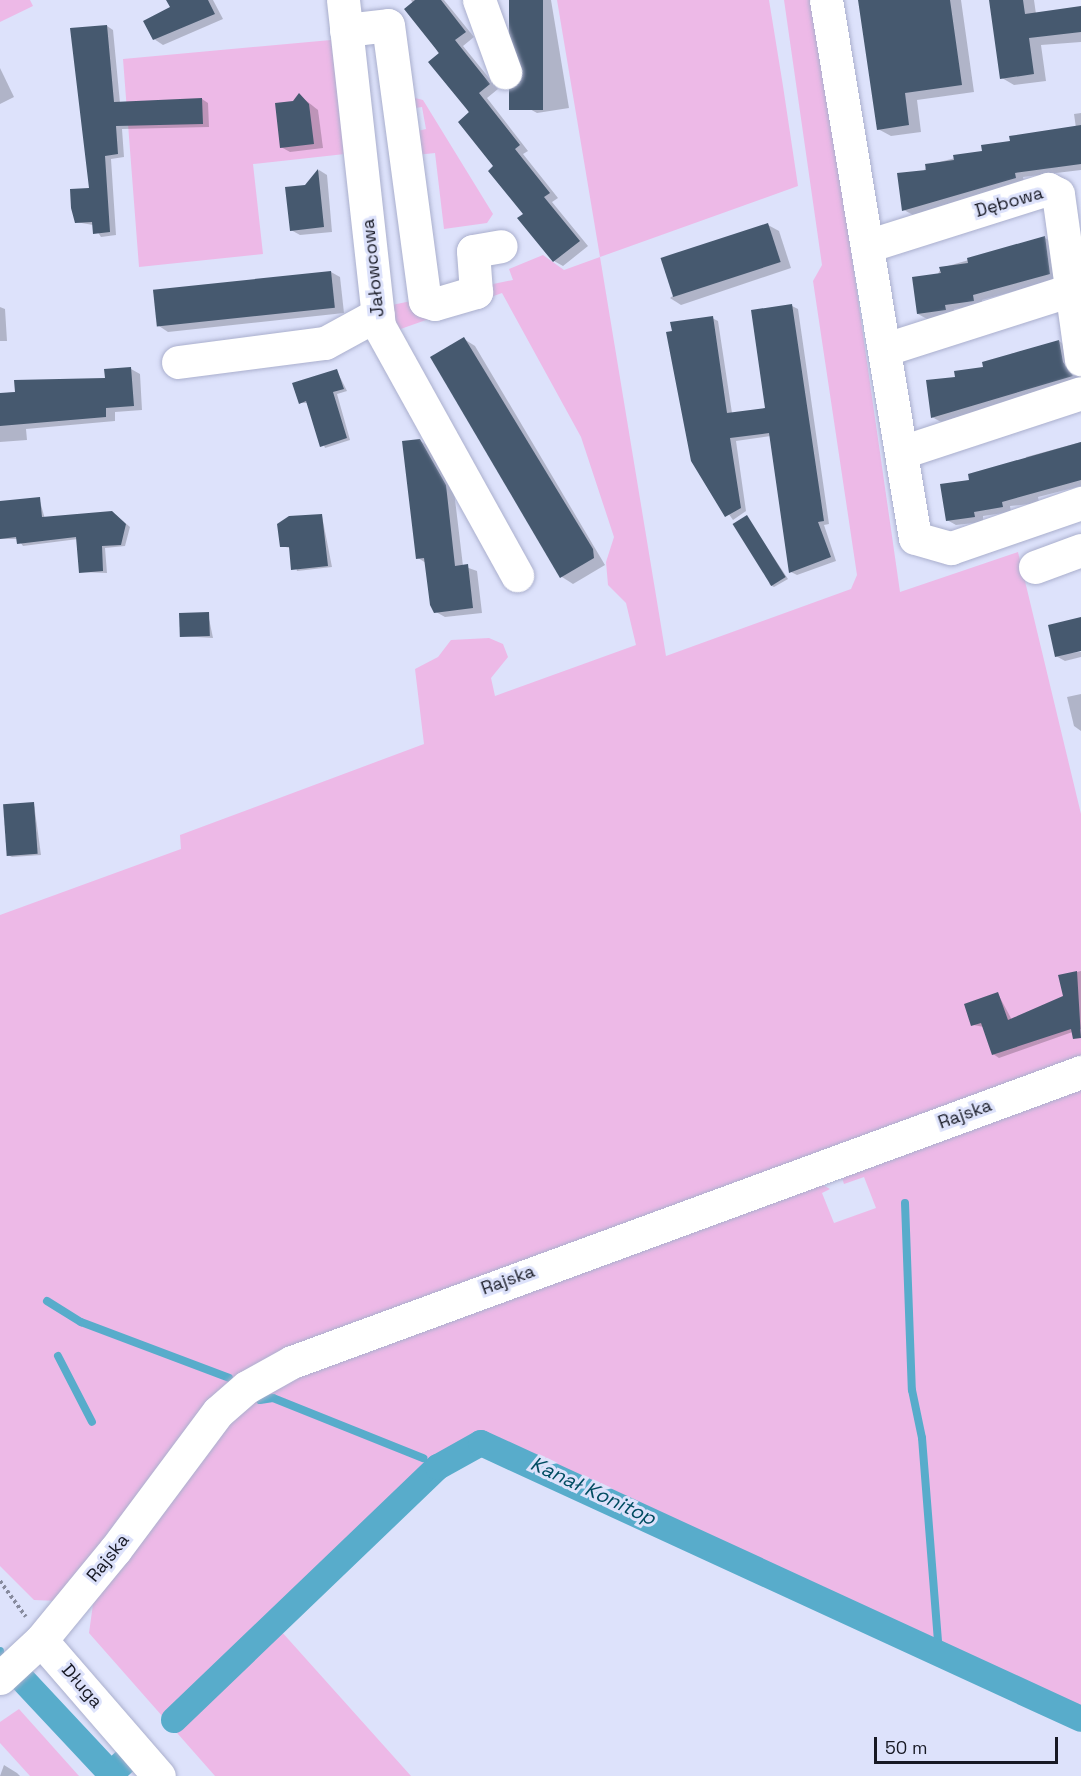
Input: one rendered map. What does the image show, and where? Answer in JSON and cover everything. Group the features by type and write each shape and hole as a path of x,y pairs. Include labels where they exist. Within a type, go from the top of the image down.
{"street":[{"path":"479,0 506,72"},
{"path":"826,0 886,349 915,538 951,548 1081,503"},
{"path":"345,15 384,12 425,301 435,304 476,292 473,252 501,246"},
{"name":"Jałowcowa","path":"345,15 379,326 517,575"},
{"name":"Dębowa","path":"867,246 1048,189 1058,194 1081,359"},
{"path":"886,349 1071,290"},
{"path":"178,362 325,343 378,314"},
{"path":"902,452 1081,393"},
{"path":"1035,567 1081,550"},
{"name":"Rajska","path":"41,1640 218,1412 292,1362 1081,1072"},
{"path":"0,1678 41,1640"},
{"name":"Długa","path":"41,1640 159,1776"}],"path":[{"path":"0,1581 41,1640"}],"shaded area":[{"path":"0,0 30,0 33,6 0,22"},
{"path":"557,0 769,0 798,186 600,257"},
{"path":"784,0 815,0 900,592 1018,552 1081,814 1081,1060 280,1352 224,1385 223,1393 58,1601 34,1600 0,1566 0,915 181,849 180,835 424,744 415,669 438,657 451,640 489,638 503,644 508,657 491,678 495,696 636,645 626,603 608,585 606,562 614,537 581,437 502,293 395,331 392,305 513,280 509,269 543,255 564,270 600,257 666,656 851,589 857,575 813,281 822,265"},
{"path":"331,40 345,154 253,164 263,254 139,267 123,59"},
{"path":"411,97 423,100 493,214 487,223 444,229 435,153 416,155 413,132 426,129 422,107 410,109"},
{"path":"1081,1088 1081,1711 495,1439 472,1436 444,1454 272,1621 411,1776 215,1776 89,1633 93,1604 223,1425 281,1377 818,1182 830,1189 822,1193 834,1223 876,1208 864,1177 844,1184 840,1172"},
{"path":"19,1709 79,1776 30,1776 0,1743 0,1722"}],"building":[{"path":"166,0 208,0 215,14 153,40 143,21 170,7"},
{"path":"415,0 441,0 466,32 455,40 490,84 479,93 520,145 515,149 550,193 544,197 580,241 553,262 517,218 523,214 488,171 493,166 458,122 469,112 428,62 439,53 404,9"},
{"path":"509,0 543,0 543,110 509,110"},
{"path":"858,0 950,0 962,85 905,93 909,125 877,130"},
{"path":"989,0 1023,0 1025,14 1081,6 1081,32 1029,38 1034,74 1000,79"},
{"path":"107,25 114,102 202,98 203,124 116,126 118,154 105,156 110,232 93,234 92,222 75,223 71,208 70,189 89,188 70,28"},
{"path":"299,93 309,104 314,144 280,148 275,103 293,101"},
{"path":"1081,125 1081,164 1015,173 1016,178 902,211 897,173 926,170 925,164 954,160 953,155 982,151 981,145 1010,141 1009,136"},
{"path":"318,169 324,227 290,231 285,187 305,185"},
{"path":"768,223 781,262 673,297 661,258"},
{"path":"1045,236 1050,274 973,295 974,301 945,305 946,310 917,314 912,277 941,273 939,267 968,263 967,258"},
{"path":"331,271 335,308 157,327 153,290"},
{"path":"792,304 824,521 818,522 831,557 789,573 769,433 730,438 741,508 725,517 691,461 666,332 672,331 670,322 713,316 727,413 765,408 751,310"},
{"path":"464,337 593,549 594,558 560,578 430,357"},
{"path":"1059,340 1063,362 1073,376 931,418 926,380 955,377 954,371 983,367 982,362"},
{"path":"131,367 134,406 106,408 106,417 0,426 0,393 15,392 14,380 105,378 104,369"},
{"path":"337,369 344,389 333,392 347,438 320,447 306,401 299,404 292,383"},
{"path":"420,439 446,485 455,566 468,564 473,608 434,613 430,605 424,558 416,559 402,441"},
{"path":"1081,442 1081,480 1002,502 1003,507 974,512 975,517 946,521 940,484 969,480 968,474"},
{"path":"40,497 42,517 112,511 126,524 121,545 102,546 103,571 79,573 76,537 17,544 16,537 0,539 0,501"},
{"path":"322,514 328,566 291,570 289,547 280,547 277,524 289,516"},
{"path":"747,515 786,577 771,586 733,524"},
{"path":"209,612 210,636 180,637 179,613"},
{"path":"1081,617 1081,651 1055,657 1048,625"},
{"path":"34,802 38,854 7,856 3,804"},
{"path":"1077,971 1081,1038 1073,1039 1071,1029 992,1055 981,1023 971,1026 964,1004 998,992 1008,1020 1063,996 1058,975"}],"waterway":[{"path":"905,1203 912,1390 922,1438 939,1653"},
{"path":"47,1301 81,1322 229,1378"},
{"path":"58,1356 92,1422"},
{"path":"260,1400 273,1398 423,1458"},
{"name":"Kanał Konitop","path":"174,1720 438,1467 481,1443 1081,1719"},
{"path":"23,1680 111,1774 124,1762"}]}
